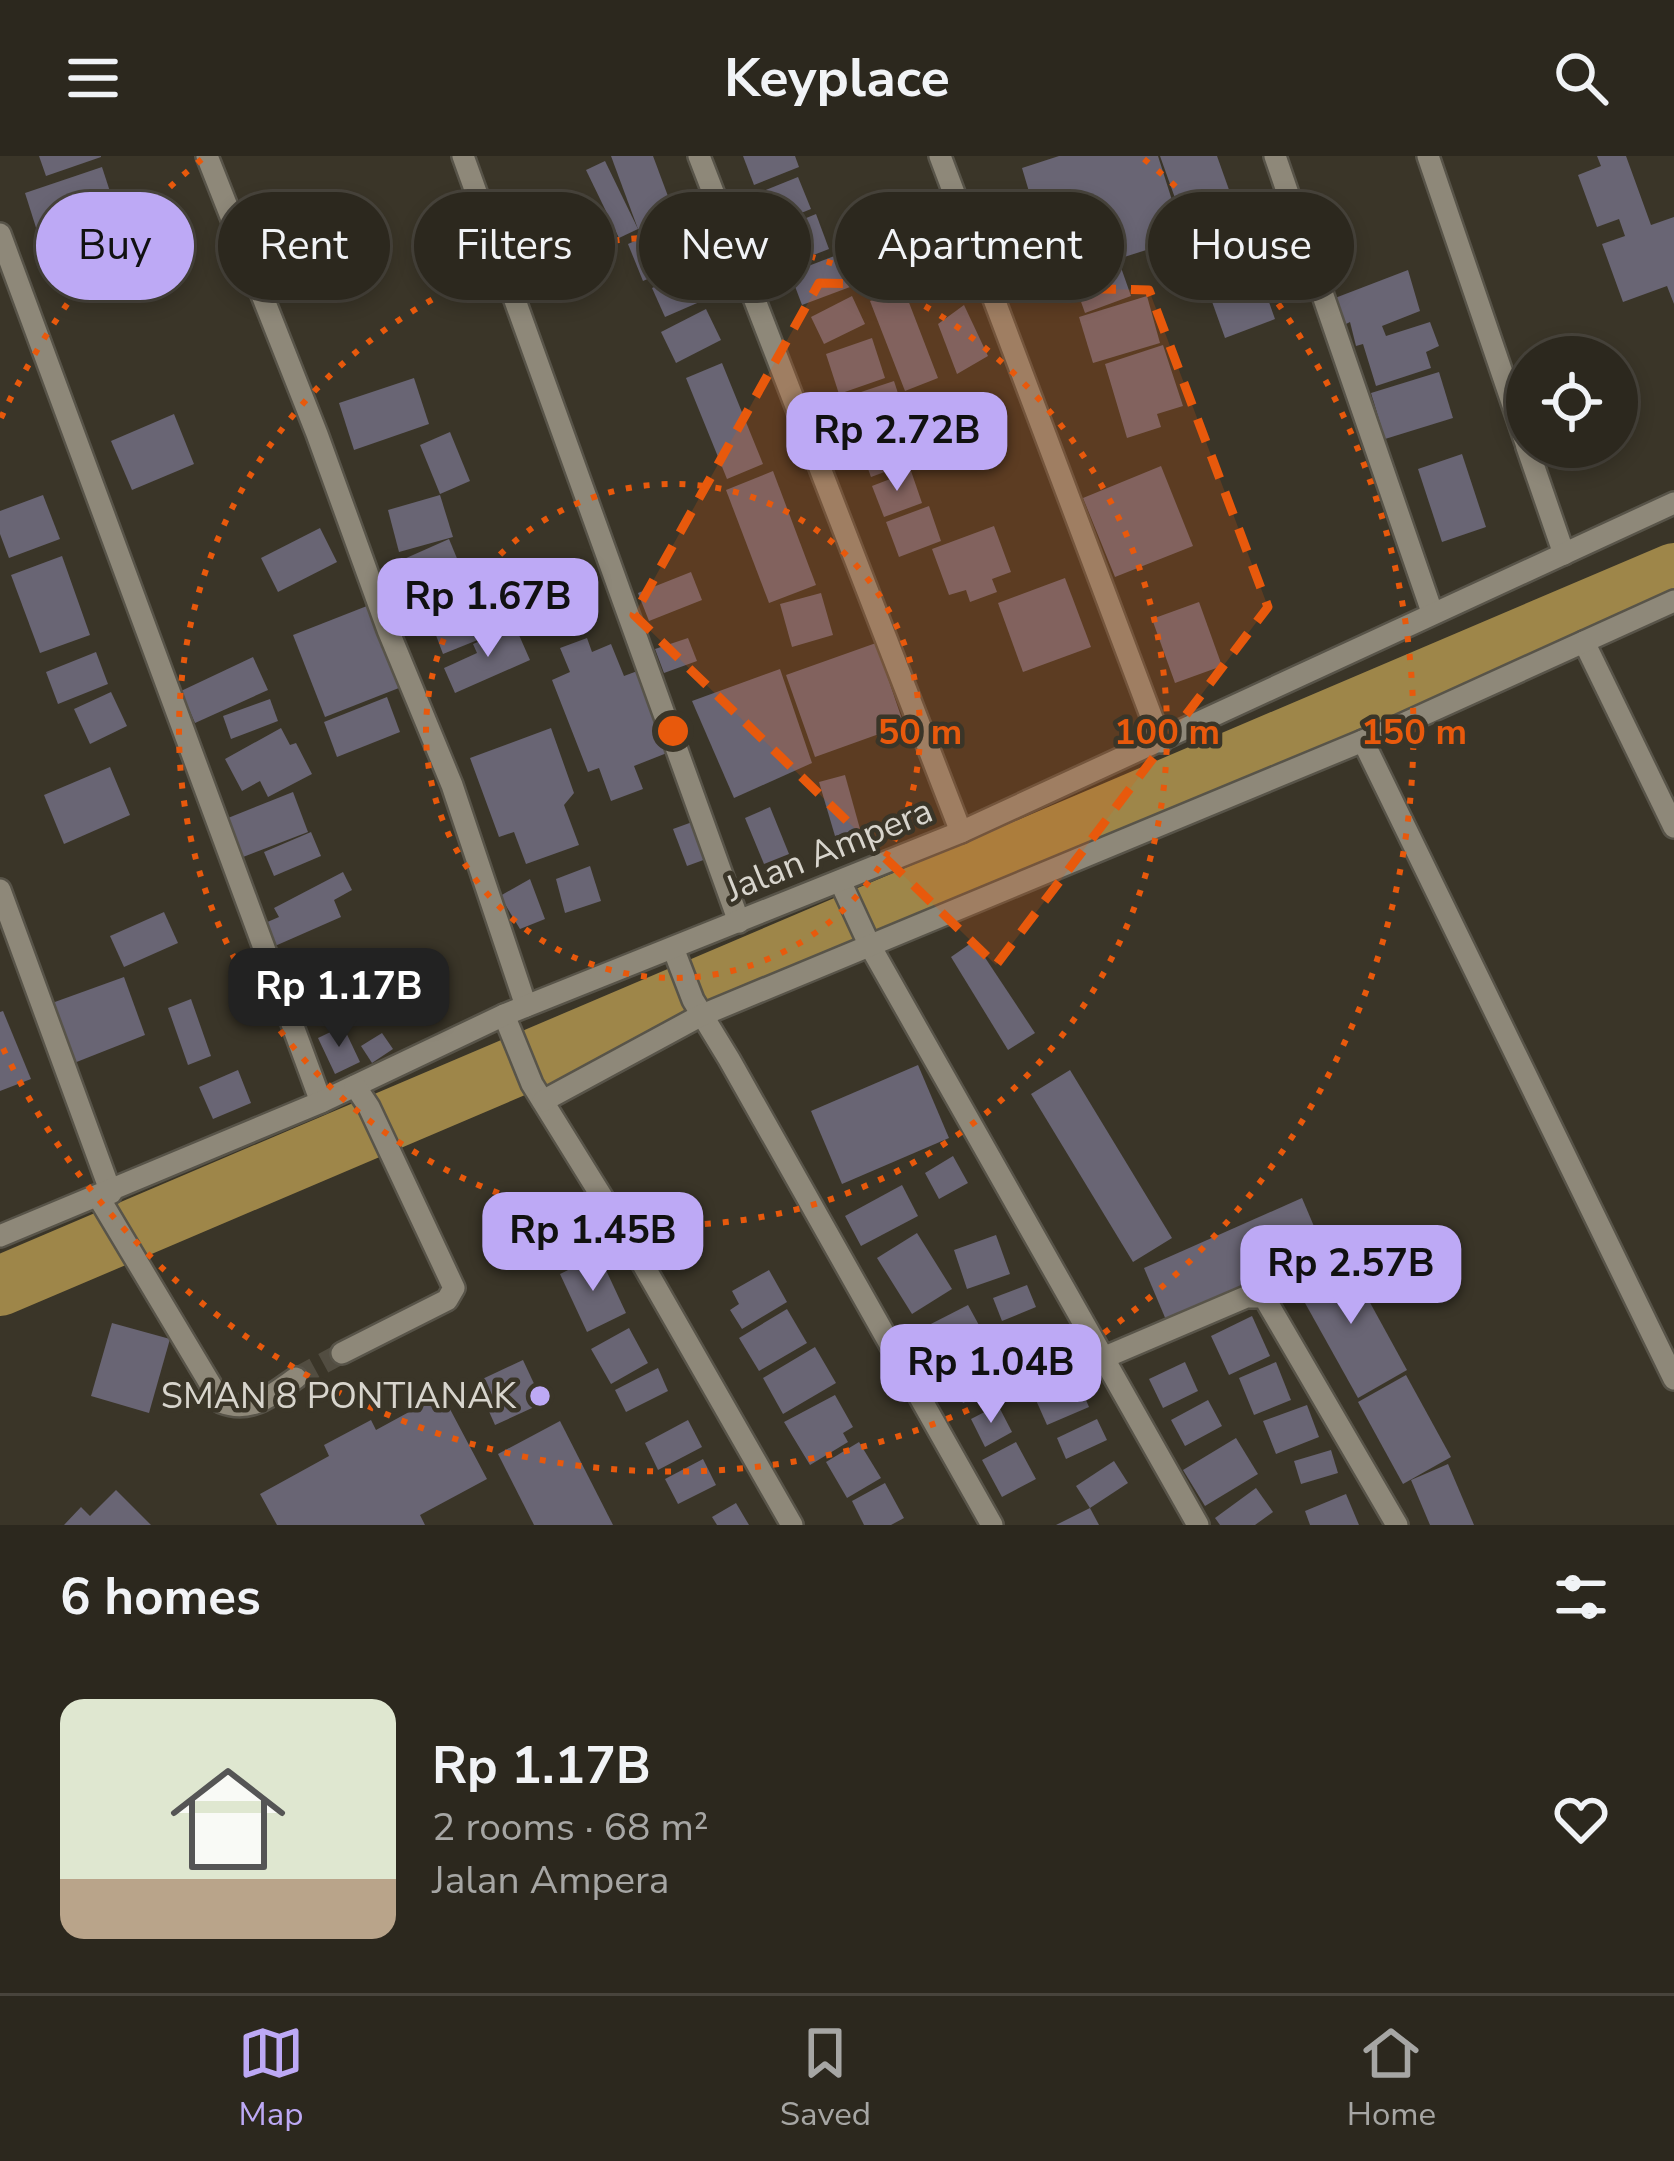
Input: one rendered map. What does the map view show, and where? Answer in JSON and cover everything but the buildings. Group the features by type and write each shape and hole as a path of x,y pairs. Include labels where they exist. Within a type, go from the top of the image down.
{"street":[{"path":"207,156 452,785 526,1006"},
{"path":"463,156 739,922"},
{"path":"699,156 961,832"},
{"path":"940,156 1161,742"},
{"path":"1275,156 1432,612"},
{"path":"1428,156 1506,384"},
{"path":"0,234 321,1102"},
{"path":"1535,468 1564,554"},
{"name":"Jalan Ampera","path":"0,1236 106,1201 355,1086 507,1024 526,1006 677,958 739,922 961,832 1674,503"},
{"path":"538,1093 696,1008 1363,741 1674,602"},
{"path":"1585,642 1674,827"},
{"path":"1363,741 1674,1378"},
{"path":"840,881 867,940 1198,1525"},
{"path":"0,890 106,1201 128,1251 221,1402 257,1405 296,1378"},
{"path":"677,958 696,1008 730,1059 992,1525"},
{"path":"507,1024 538,1093 633,1247 792,1525"},
{"path":"342,1353 447,1300 454,1288 355,1086"},
{"path":"1103,1358 1246,1297 1264,1297 1397,1525"}],"highlighted area":[{"path":"819,283 1149,290 1268,607 996,965 634,615"}],"waterway":[{"path":"0,1286 1674,573"}],"tunnel":[{"path":"296,1378 342,1353"}],"place":[{"name":"SMAN 8 PONTIANAK","path":"540,1396"}]}
